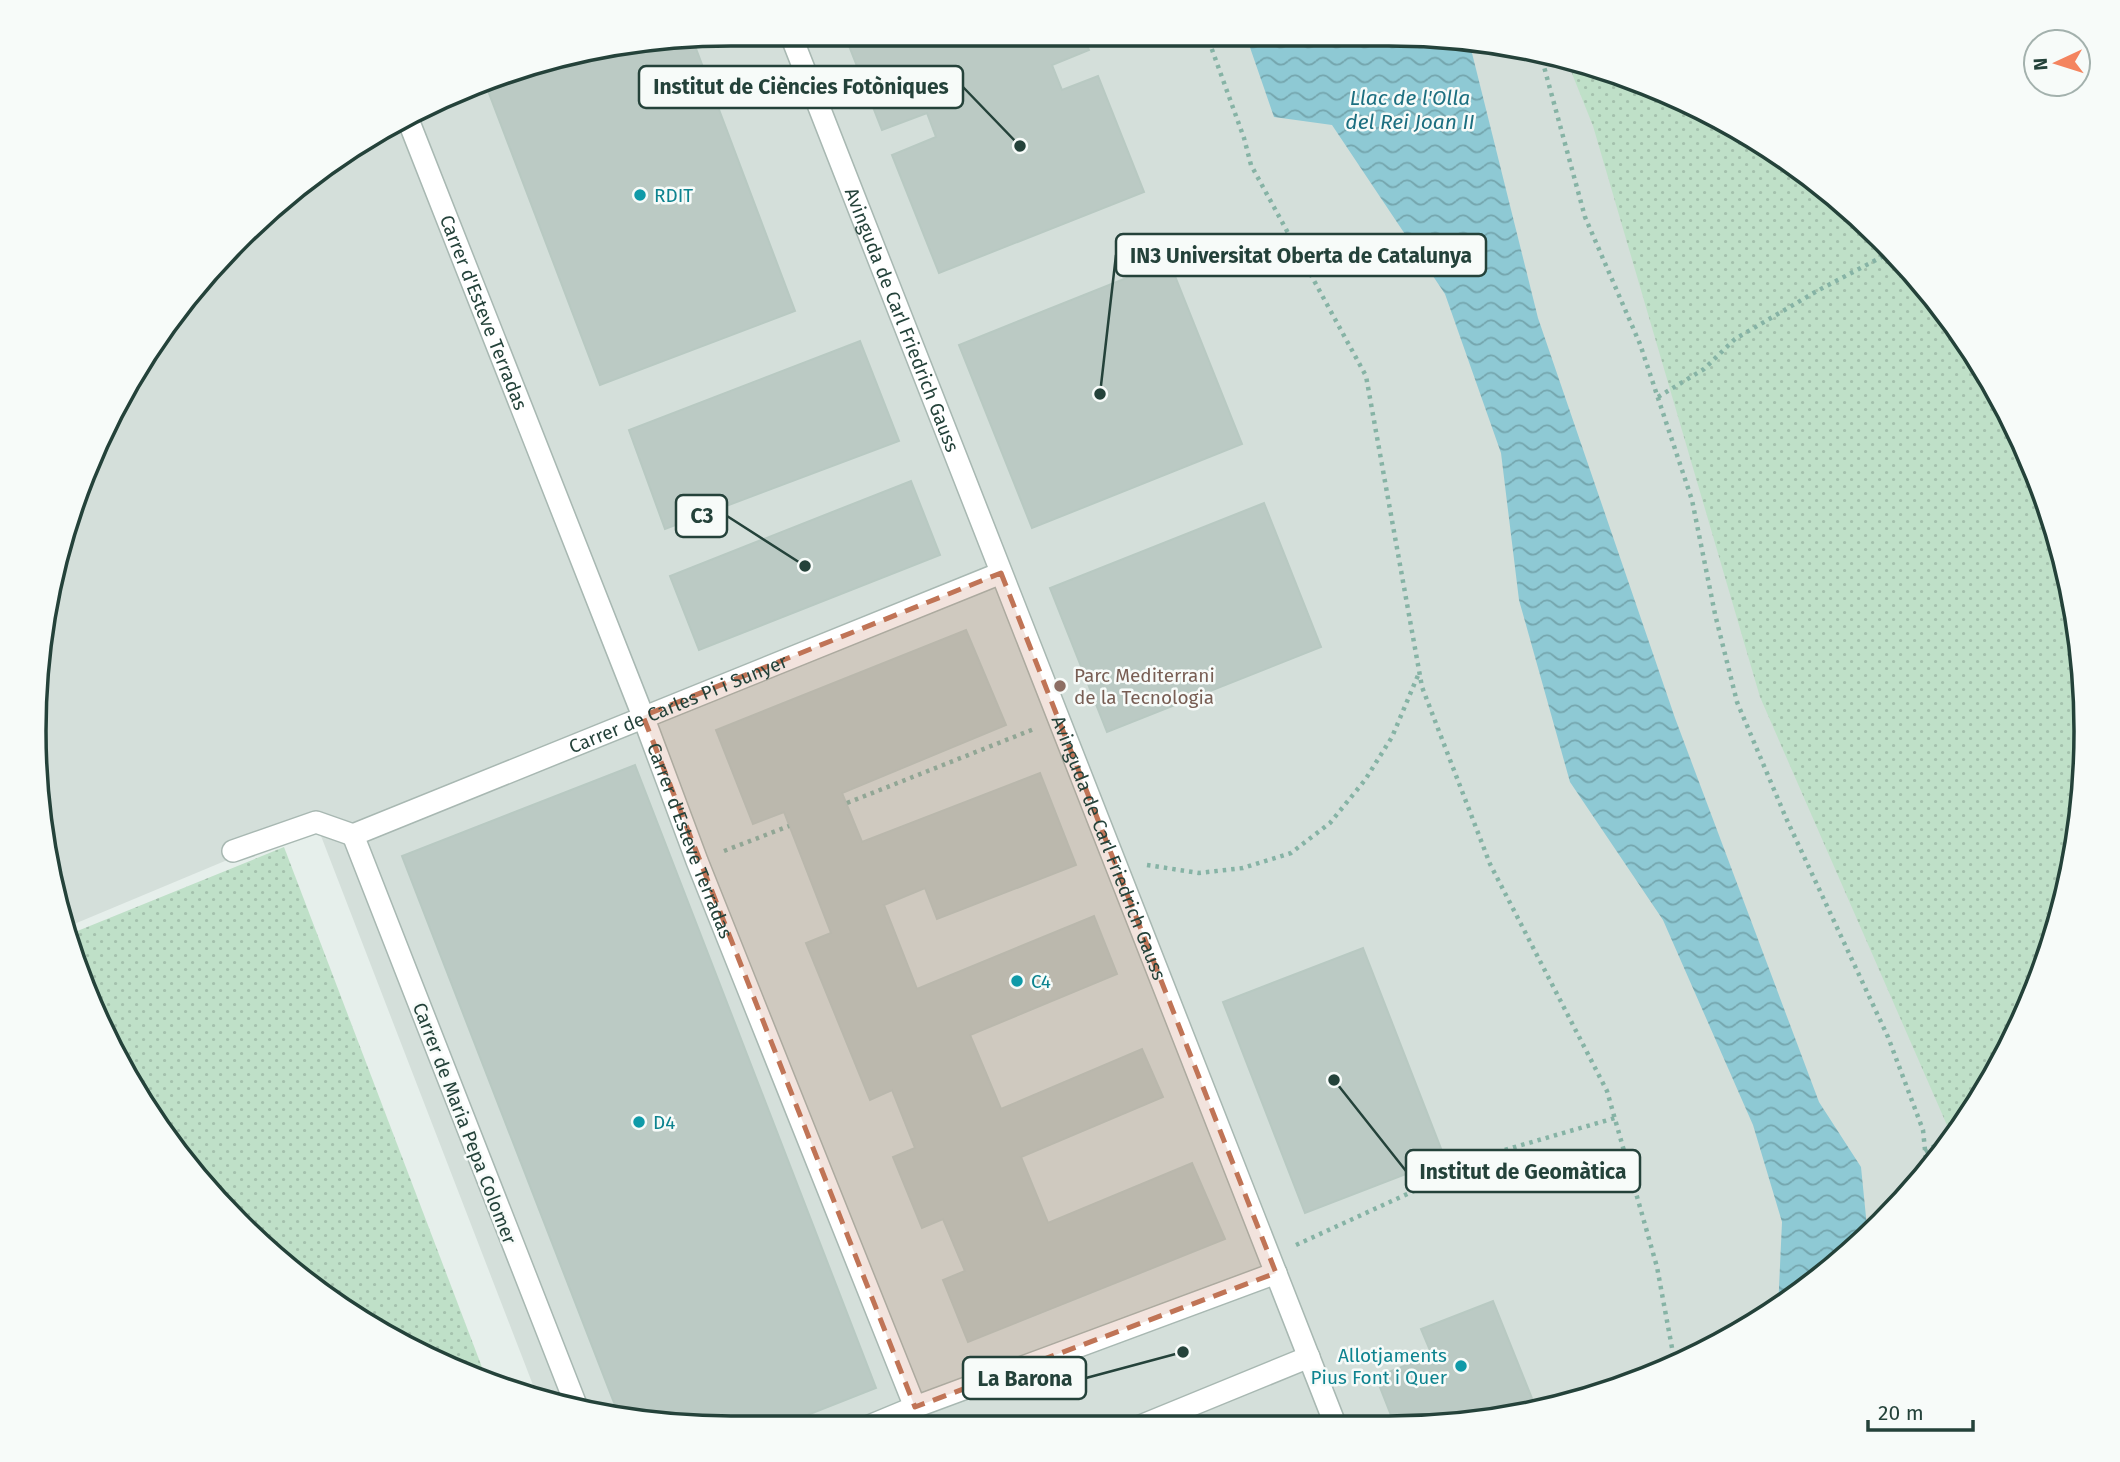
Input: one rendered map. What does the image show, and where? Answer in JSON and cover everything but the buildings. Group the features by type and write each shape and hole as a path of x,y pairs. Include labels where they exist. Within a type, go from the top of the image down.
{"street":[{"name":"Avinguda de Carl Friedrich Gauss","path":"795,46 1332,1416"},
{"name":"Carrer d'Esteve Terradas","path":"410,125 643,716 697,861 915,1407"},
{"name":"Carrer de Carles Pi i Sunyer","path":"353,835 1001,573"},
{"path":"233,851 316,822 353,835"},
{"name":"Carrer de Maria Pepa Colomer","path":"353,835 573,1397"},
{"path":"893,1416 1273,1265"},
{"path":"1165,1416 1309,1357"}],"path":[{"path":"1211,46 1251,164 1366,376 1422,687 1490,864 1607,1091 1657,1267 1673,1354"},
{"path":"1543,64 1585,217 1640,344 1692,500 1714,614 1737,702 1786,818 1888,1037 1923,1130 1926,1157"},
{"path":"1658,397 1704,369 1735,339 1817,291 1884,256"},
{"path":"1115,861 1199,873 1243,868 1291,853 1330,823 1365,780 1392,737 1420,672"},
{"path":"847,803 1058,719"},
{"path":"697,861 789,826"},
{"path":"1273,1265 1501,1151 1615,1118"},
{"path":"1925,1152 1934,1146"}],"highlighted area":[{"path":"1001,573 1276,1273 915,1407 643,716"}],"shaded area":[{"name":"Parc Mediterrani de la Tecnologia","path":"686,47 1434,47 1478,51 1566,69 1609,82 1692,116 1770,161 1841,216 1874,246 1904,279 1959,350 2004,428 2038,511 2061,597 2073,686 2073,776 2069,820 2051,908 2038,951 2004,1034 1983,1074 1933,1148 1904,1183 1874,1216 1806,1275 1732,1325 1692,1346 1609,1380 1566,1393 1478,1411 1434,1415 686,1415 597,1403 534,1387 316,823 74,924 51,820 47,776 47,686 51,642 69,554 82,511 116,428 161,350 216,279 246,246 279,216 350,161 428,116 511,82 597,59"}],"green space":[{"path":"1571,70 1651,98 1732,137 1806,187 1841,216 1874,246 1904,279 1959,350 2004,428 2038,511 2051,554 2069,642 2074,731 2069,820 2051,908 2022,993 1983,1074 1948,1127 1760,697 1593,126"},
{"path":"284,847 483,1369 428,1346 350,1301 314,1275 246,1216 187,1148 137,1074 98,993 76,932"}],"water":[{"name":"Llac de l'Olla del Rei Joan II","path":"1249,46 1389,46 1471,50 1538,318 1675,718 1819,1102 1861,1167 1867,1223 1779,1295 1782,1222 1753,1125 1663,920 1570,782 1519,600 1501,453 1445,294 1332,125 1274,117"}],"place":[{"name":"Institut de Ciències Fotòniques","path":"1020,146"},
{"name":"RDIT","path":"640,195"},
{"name":"IN3 Universitat Oberta de Catalunya","path":"1100,394"},
{"name":"C3","path":"805,566"},
{"name":"Parc Mediterrani de la Tecnologia","path":"1060,686"},
{"name":"C4","path":"1017,981"},
{"name":"Institut de Geomàtica","path":"1334,1080"},
{"name":"D4","path":"639,1122"},
{"name":"La Barona","path":"1183,1352"},
{"name":"Allotjaments Pius Font i Quer","path":"1461,1366"}]}
